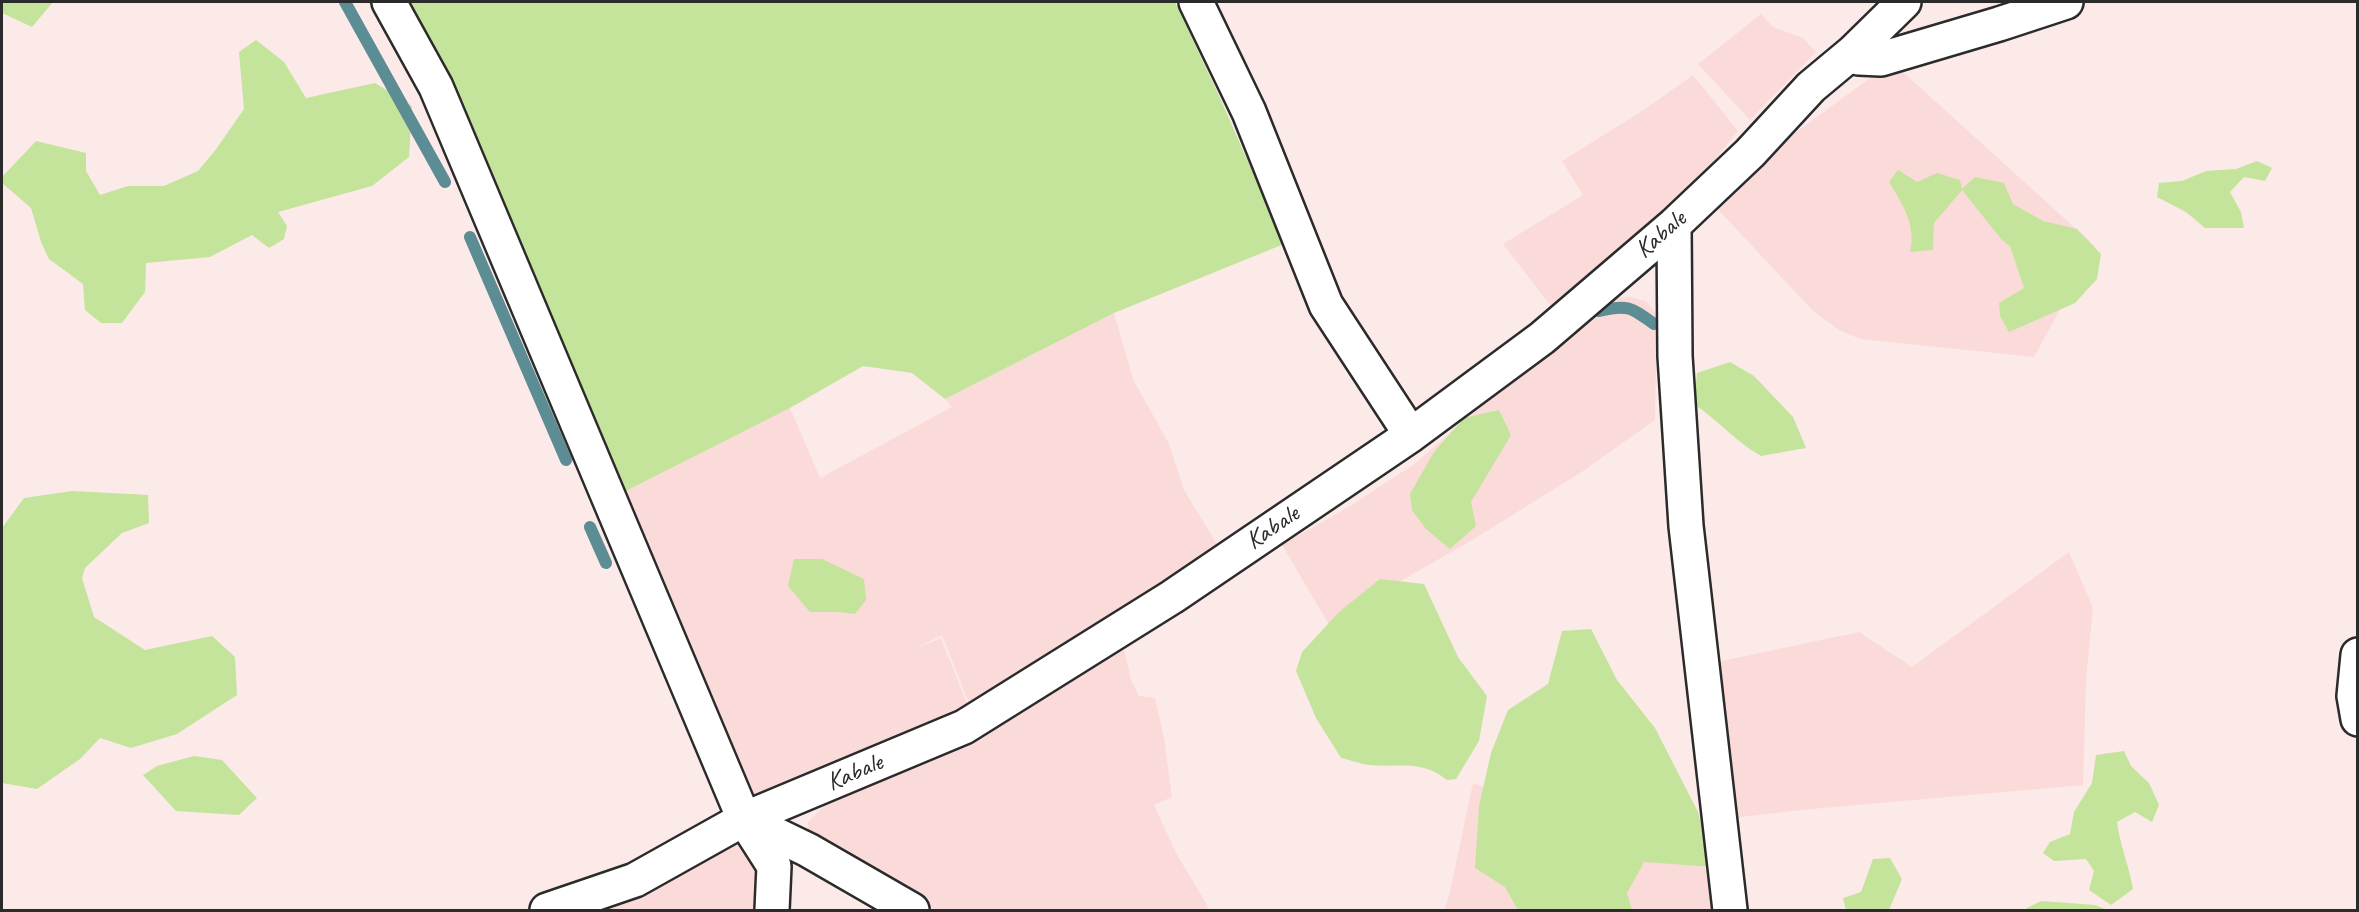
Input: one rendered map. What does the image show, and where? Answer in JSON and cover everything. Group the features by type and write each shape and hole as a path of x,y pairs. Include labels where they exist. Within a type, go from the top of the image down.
{"street":[{"path":"389,2 436,87 744,819 774,866 772,910"},
{"path":"1196,2 1249,112 1326,305 1411,435"},
{"name":"Kabale","path":"547,910 635,880 744,819 964,727 1172,597 1411,435 1542,338 1674,225 1750,153 1811,87 1853,52 1904,2"},
{"path":"1853,52 1859,58 1881,59 2066,2"},
{"path":"1674,225 1675,356 1686,526 1730,910"},
{"path":"2358,655 2354,696 2358,719"},
{"path":"744,819 808,850 912,910"}],"shaded area":[{"path":"1761,14 1773,27 1803,38 1816,52 1750,120 1698,64"},
{"path":"1892,62 2095,246 2034,357 1860,339 1839,330 1814,312 1711,202 1784,141"},
{"path":"1693,75 1738,131 1694,186 1553,313 1550,305 1503,244 1583,195 1562,161 1645,109"},
{"path":"1630,297 1646,301 1657,315 1655,420 1583,471 1469,542 1404,579 1331,628 1282,545 1350,506 1416,463 1502,386 1611,298"},
{"path":"1114,313 1133,379 1169,444 1184,490 1217,544 1233,544 972,711 942,635 915,649 941,638 971,714 738,818 612,498 790,408 820,478 952,407 945,399"},
{"path":"2069,552 2093,608 2086,679 2083,785 1733,818 1712,663 1859,632 1912,667"},
{"path":"1124,649 1131,680 1139,696 1155,698 1164,738 1172,797 1154,805 1176,853 1210,910 926,910 807,836 808,822 829,801 973,739"},
{"path":"1473,783 1557,814 1709,830 1720,910 1444,910"},
{"path":"738,839 756,852 767,910 592,910"}],"green space":[{"path":"2,2 53,2 32,27 2,13"},
{"path":"406,2 1175,2 1284,244 1114,313 945,399 912,373 863,366 790,408 612,498 572,363 442,69"},
{"path":"256,40 284,62 306,98 375,83 412,106 409,157 372,186 278,212 287,226 284,239 269,248 252,235 210,257 146,263 145,292 122,323 101,323 85,310 83,284 49,259 41,242 31,208 2,183 2,177 36,141 86,153 86,171 100,195 128,186 164,186 198,171 244,109 239,52"},
{"path":"2257,161 2272,168 2265,181 2244,177 2230,192 2241,212 2244,228 2205,228 2186,212 2157,197 2159,183 2182,181 2206,171 2236,169"},
{"path":"1898,170 1917,182 1937,173 1960,180 1962,189 1975,177 2004,183 2013,204 2043,221 2077,229 2101,254 2097,279 2075,303 2009,332 2000,316 1999,303 2024,288 2010,246 2002,240 1962,190 1934,223 1933,250 1910,252 1912,233 1910,224 1889,182"},
{"path":"1730,362 1754,376 1793,417 1806,448 1761,456 1694,404 1697,373"},
{"path":"1499,410 1511,435 1471,502 1476,526 1450,549 1426,529 1412,510 1410,494 1434,452 1464,418"},
{"path":"72,491 148,495 149,523 122,533 85,568 82,578 94,617 145,650 212,636 235,657 237,695 177,734 131,748 100,738 80,759 37,789 2,783 2,528 24,498"},
{"path":"794,559 822,559 864,579 866,600 855,614 810,612 788,586"},
{"path":"1380,579 1424,584 1458,657 1487,696 1479,741 1456,779 1447,780 1437,773 1419,767 1369,765 1341,758 1316,718 1296,671 1302,652 1339,612"},
{"path":"1591,629 1617,680 1655,728 1698,812 1713,867 1644,862 1627,893 1632,910 1518,910 1505,887 1475,868 1479,806 1491,753 1508,710 1548,684 1562,631"},
{"path":"2124,751 2131,766 2149,783 2159,805 2152,822 2135,812 2117,822 2133,889 2111,905 2089,890 2094,871 2086,859 2054,861 2043,853 2050,842 2070,834 2074,812 2092,783 2096,755"},
{"path":"194,756 222,760 257,798 239,815 176,811 143,775 157,766"},
{"path":"1890,858 1902,879 1889,910 1846,910 1843,898 1861,892 1873,859"},
{"path":"2041,901 2095,905 2108,910 2023,910"}],"waterway":[{"path":"345,2 445,182"},
{"path":"470,237 566,460"},
{"path":"1599,311 1628,308 1654,324"},
{"path":"590,527 606,563"}]}
